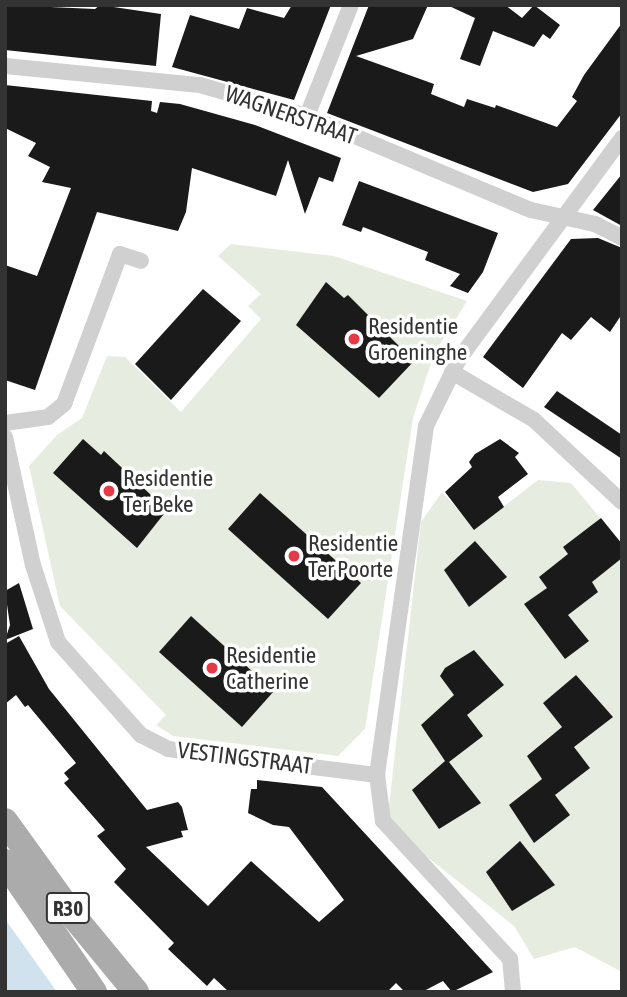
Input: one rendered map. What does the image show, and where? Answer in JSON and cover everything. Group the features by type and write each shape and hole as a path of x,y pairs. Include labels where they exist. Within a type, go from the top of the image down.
{"main road":[{"name":"R30","path":"5,821 75,918 135,992"},
{"name":"R30","path":"5,862 94,992"}],"street":[{"path":"307,116 352,5"},
{"name":"WAGNERSTRAAT","path":"5,65 200,85 307,116 531,210 564,219 595,223 622,238"},
{"path":"513,992 510,959 383,821 377,775 417,469 426,426 452,372 622,138"},
{"path":"5,423 48,417 64,404 120,254 141,261"},
{"path":"452,372 534,420 622,502"},
{"name":"VESTINGSTRAAT","path":"5,437 33,565 58,642 141,735 168,749 377,775"}],"shaded area":[{"path":"231,244 334,256 467,301 434,354 413,418 365,729 338,756 173,736 156,725 166,715 60,606 29,466 57,435 82,418 107,356 125,357 181,412 261,319 248,306 261,294 218,256"},
{"path":"538,480 571,483 622,544 622,972 575,947 534,959 514,926 421,852 388,815 421,522 442,492 475,529"}],"water":[{"path":"5,919 57,992 5,992"}],"building":[{"path":"5,5 95,9 100,5 161,14 156,66 5,50"},
{"path":"292,5 331,5 294,100 172,67 190,15 239,29 247,8 284,18"},
{"path":"369,5 428,5 413,39 356,56 434,84 431,94 464,107 467,99 495,108 496,105 557,127 577,101 572,97 584,75 622,23 622,113 568,184 533,192 327,113"},
{"path":"447,5 505,5 522,18 534,5 560,25 550,39 543,34 534,47 493,31 480,66 460,59 475,18"},
{"path":"5,85 152,101 151,111 157,113 160,102 180,104 255,125 341,158 333,182 319,177 305,214 288,160 276,196 192,168 186,212 178,231 97,212 35,390 5,380 5,265 37,276 71,188 42,182 50,167 28,156 36,143 5,128"},
{"path":"622,174 622,226 593,210"},
{"path":"359,181 498,233 483,272 468,293 450,286 460,274 425,260 428,252 363,227 361,232 342,225"},
{"path":"598,238 622,248 622,314 610,332 591,317 571,340 562,333 523,388 483,357 571,239"},
{"name":"Residentie Groeninghe","path":"326,282 344,298 348,295 414,361 379,398 296,325"},
{"path":"203,289 241,321 171,400 135,364"},
{"path":"557,391 622,435 622,459 544,407"},
{"name":"Residentie Ter Beke","path":"83,439 101,455 104,451 167,510 137,548 53,473"},
{"path":"500,439 519,453 515,457 528,474 498,497 504,507 474,530 445,492 472,467 469,462 475,454"},
{"name":"Residentie Ter Poorte","path":"260,493 361,583 328,619 228,529"},
{"path":"601,518 622,544 622,558 592,582 598,592 568,615 589,641 565,659 524,604 547,588 539,577 568,554 563,547"},
{"path":"475,541 507,577 469,607 444,570"},
{"path":"19,583 33,629 5,640 10,625 5,591"},
{"name":"Residentie Catherine","path":"191,616 274,691 242,727 159,652"},
{"path":"19,636 49,689 147,810 178,802 182,807 188,830 181,831 183,837 146,847 208,906 251,861 319,922 344,900 289,827 273,825 248,813 251,789 257,789 257,780 322,787 493,972 452,992 443,981 422,992 405,992 396,983 387,992 229,992 214,978 207,986 168,949 174,943 114,882 126,869 97,836 105,830 64,783 69,779 64,773 76,763 28,705 25,707 16,695 5,704 5,644"},
{"path":"474,650 504,685 467,715 483,736 449,762 481,803 439,829 412,790 445,761 421,725 454,695 440,676 445,668"},
{"path":"576,675 613,717 574,747 590,768 555,795 570,815 534,843 509,805 542,779 527,756 562,727 543,703"},
{"path":"520,841 555,885 512,911 486,872"}],"place":[{"name":"Residentie Groeninghe","path":"354,339"},
{"name":"Residentie Ter Beke","path":"109,491"},
{"name":"Residentie Ter Poorte","path":"294,556"},
{"name":"Residentie Catherine","path":"212,668"}]}
